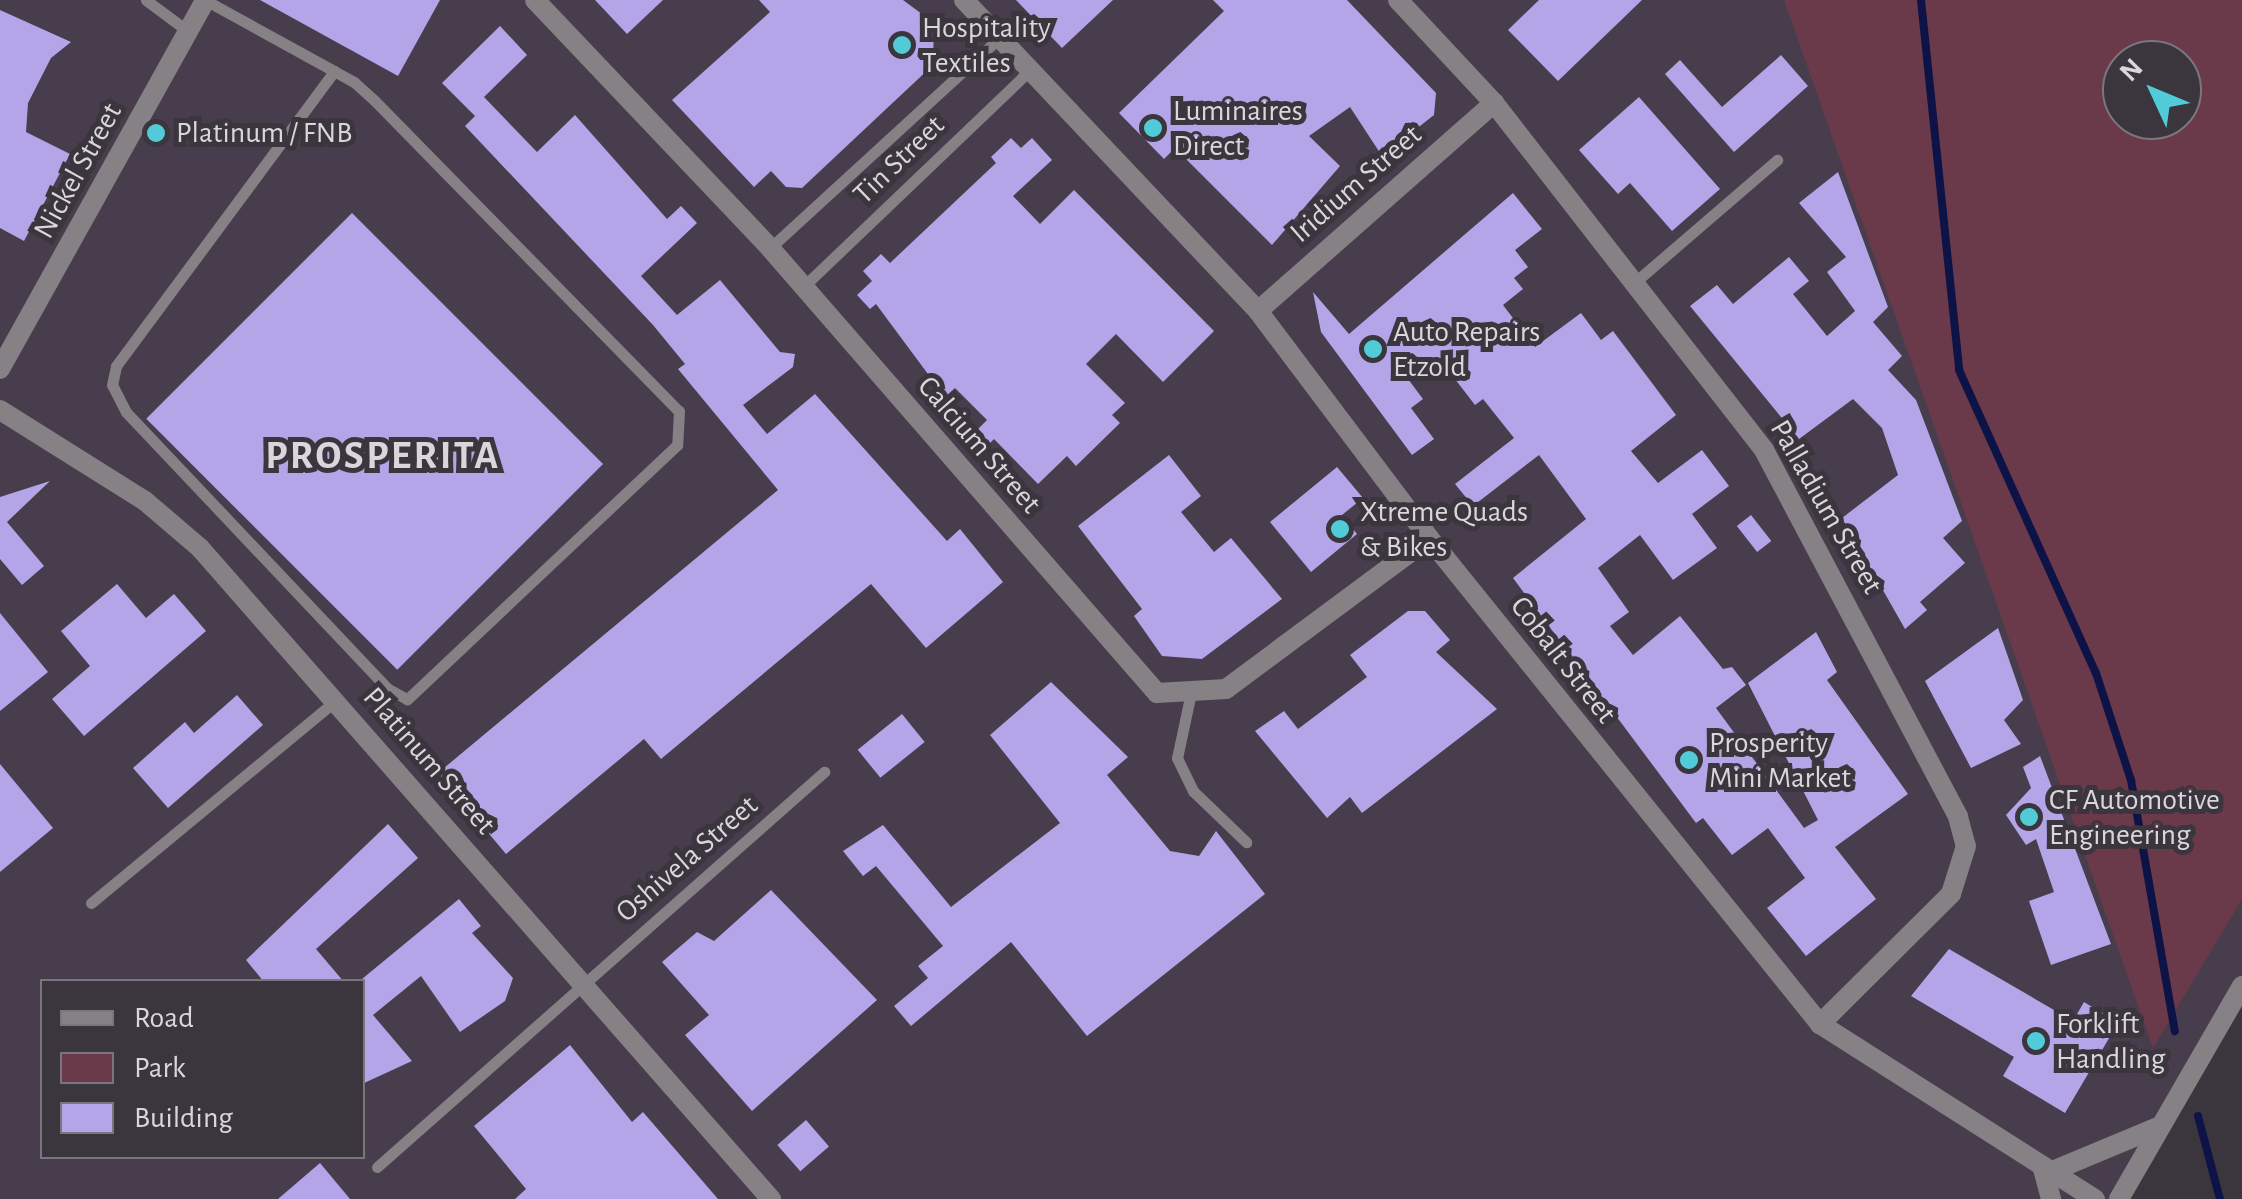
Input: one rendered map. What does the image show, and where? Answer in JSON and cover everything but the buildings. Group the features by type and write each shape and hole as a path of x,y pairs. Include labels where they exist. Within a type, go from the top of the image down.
{"street":[{"name":"Nickel Street","path":"0,369 205,0"},
{"name":"Calcium Street","path":"535,0 770,248 1137,676 1157,693 1190,697"},
{"name":"Cobalt Street","path":"964,0 1258,311 1429,538 1820,1024 2095,1199"},
{"name":"Palladium Street","path":"1398,0 1494,103 1790,494 1966,846 1950,894 1820,1024"},
{"name":"Iridium Street","path":"1258,311 1494,103"},
{"name":"Platinum Street","path":"0,410 144,502 200,548 771,1199"},
{"path":"1190,697 1226,689 1262,666 1429,538"},
{"path":"2119,1199 2242,986"},
{"path":"2051,1199 2047,1171 2162,1124"}],"lane":[{"path":"146,0 189,32"},
{"path":"205,0 334,71 389,114 669,395 682,426 676,445 407,699 388,689 126,412 112,385 116,366 334,71"},
{"name":"Tin Street","path":"770,248 1000,37"},
{"name":"Tin Street","path":"802,287 1030,70"},
{"path":"1634,283 1777,160"},
{"path":"1190,697 1177,758 1194,791 1246,842"},
{"path":"92,903 336,700"},
{"name":"Oshivela Street","path":"376,1167 824,772"}],"shaded area":[{"path":"0,0 2242,0 2242,986 2117,1199 0,1199"}],"green space":[{"path":"1784,0 2242,0 2242,899 2153,1048"}],"waterway":[{"path":"1921,0 1959,370 2096,673 2131,780 2175,1031"},
{"path":"2198,1116 2220,1199"}],"place":[{"name":"Hospitality Textiles","path":"902,45"},
{"name":"Luminaires Direct","path":"1153,128"},
{"name":"Platinum / FNB","path":"156,133"},
{"name":"Auto Repairs Etzold","path":"1373,349"},
{"name":"Xtreme Quads & Bikes","path":"1340,529"},
{"name":"Prosperity Mini Market","path":"1689,760"},
{"name":"CF Automotive Engineering","path":"2029,817"},
{"name":"Forklift Handling","path":"2036,1041"}],"district":[{"name":"PROSPERITA","path":"383,456"}]}
